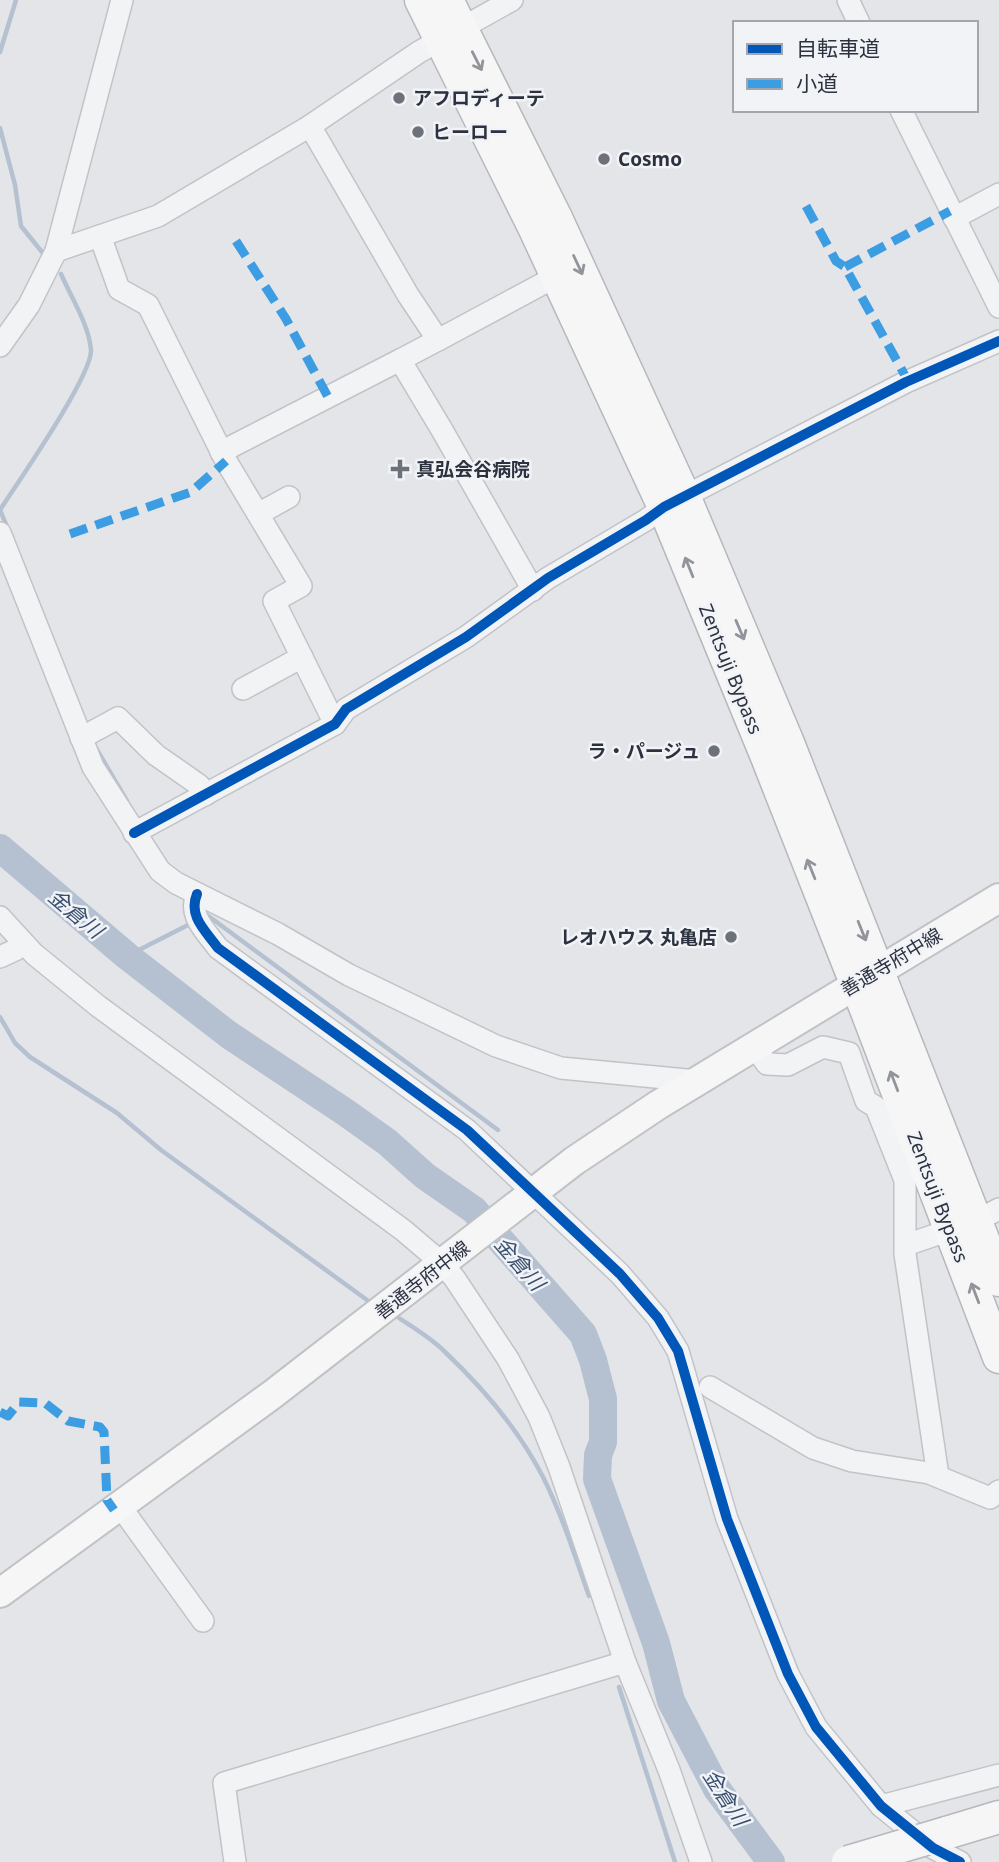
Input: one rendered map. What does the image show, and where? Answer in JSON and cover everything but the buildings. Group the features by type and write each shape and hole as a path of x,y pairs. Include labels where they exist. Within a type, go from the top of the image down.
{"highway":[{"name":"Zentsuji Bypass","path":"421,0 451,34 556,218 674,501"},
{"name":"Zentsuji Bypass","path":"447,0 451,34 557,276 674,501 788,743 867,976 999,1280"},
{"name":"Zentsuji Bypass","path":"975,1220 999,1357"},
{"path":"920,1862 955,1848 999,1817"},
{"path":"848,1862 955,1848 999,1837"}],"main road":[{"name":"善通寺府中線","path":"0,1593 273,1394 618,1130 999,898"}],"street":[{"path":"0,346 29,305 56,251 122,0"},
{"path":"56,251 158,216 310,126 451,34 512,0"},
{"path":"848,0 858,21"},
{"path":"902,112 999,307"},
{"path":"310,126 408,295 438,340"},
{"path":"954,218 999,194"},
{"path":"100,236 119,289 148,305 221,452 301,586 274,601 335,724"},
{"path":"221,452 557,276"},
{"path":"134,833 335,724 346,709 466,637 548,578 674,501 906,382 999,341"},
{"path":"400,360 533,590"},
{"path":"258,514 289,497"},
{"path":"0,533 86,735 93,767 160,871 197,910 218,948 467,1129 527,1198 620,1275 659,1318 678,1351 727,1519 788,1674 817,1727 881,1806 933,1848 955,1848"},
{"path":"243,689 302,657"},
{"path":"86,735 118,718 156,755 199,785 205,795"},
{"path":"197,910 278,934 349,975 496,1046 561,1068 697,1081"},
{"path":"0,917 23,943 99,1006 448,1260 508,1359 539,1417 559,1466 625,1662 669,1770 701,1862"},
{"path":"0,957 23,943"},
{"path":"754,1046 767,1064 788,1065 823,1047 849,1053 866,1101 876,1107 905,1180 905,1245 938,1476"},
{"path":"905,1245 975,1220"},
{"path":"710,1387 814,1448 852,1461 929,1473 996,1499"},
{"path":"120,1506 204,1621"},
{"path":"235,1862 223,1783 625,1662"},
{"path":"881,1806 999,1775"}],"waterway":[{"path":"0,52 16,0"},
{"path":"0,128 15,185 21,226 46,257"},
{"path":"8,529 0,510 67,405 80,382 91,350 83,321 61,274"},
{"path":"96,748 127,801"},
{"name":"金倉川","path":"0,848 127,956 229,1035 345,1112 387,1142 425,1176 474,1210 583,1334 603,1399 603,1442 598,1455 597,1479 656,1643 671,1701 717,1789 771,1862"},
{"path":"203,918 207,915 498,1130"},
{"path":"127,956 192,923"},
{"path":"0,1017 15,1043 30,1057 117,1113 161,1150 367,1300"},
{"path":"396,1316 433,1341 458,1365 523,1442 556,1506 589,1596"},
{"path":"619,1687 675,1862"}],"marked path":[{"path":"806,206 836,261 845,267 908,381"},
{"path":"845,267 950,211"},
{"path":"236,241 286,319 328,397"},
{"path":"70,534 191,492 226,461"},
{"path":"0,1412 8,1416 19,1402 45,1403 68,1421 100,1427 104,1432 107,1500 114,1510"}],"cycle path":[{"path":"134,833 335,724 346,709 466,637 548,578 664,507 906,382 999,341"},
{"path":"197,894 196,916 218,948 467,1130 620,1274 658,1318 678,1351 727,1519 788,1674 816,1727 881,1806 933,1848 960,1862"}],"place":[{"name":"アフロディーテ","path":"399,98"},
{"name":"ヒーロー","path":"418,132"},
{"name":"Cosmo","path":"604,159"},
{"name":"真弘会谷病院","path":"400,469"},
{"name":"ラ・パージュ","path":"714,751"},
{"name":"レオハウス 丸亀店","path":"731,937"}]}
